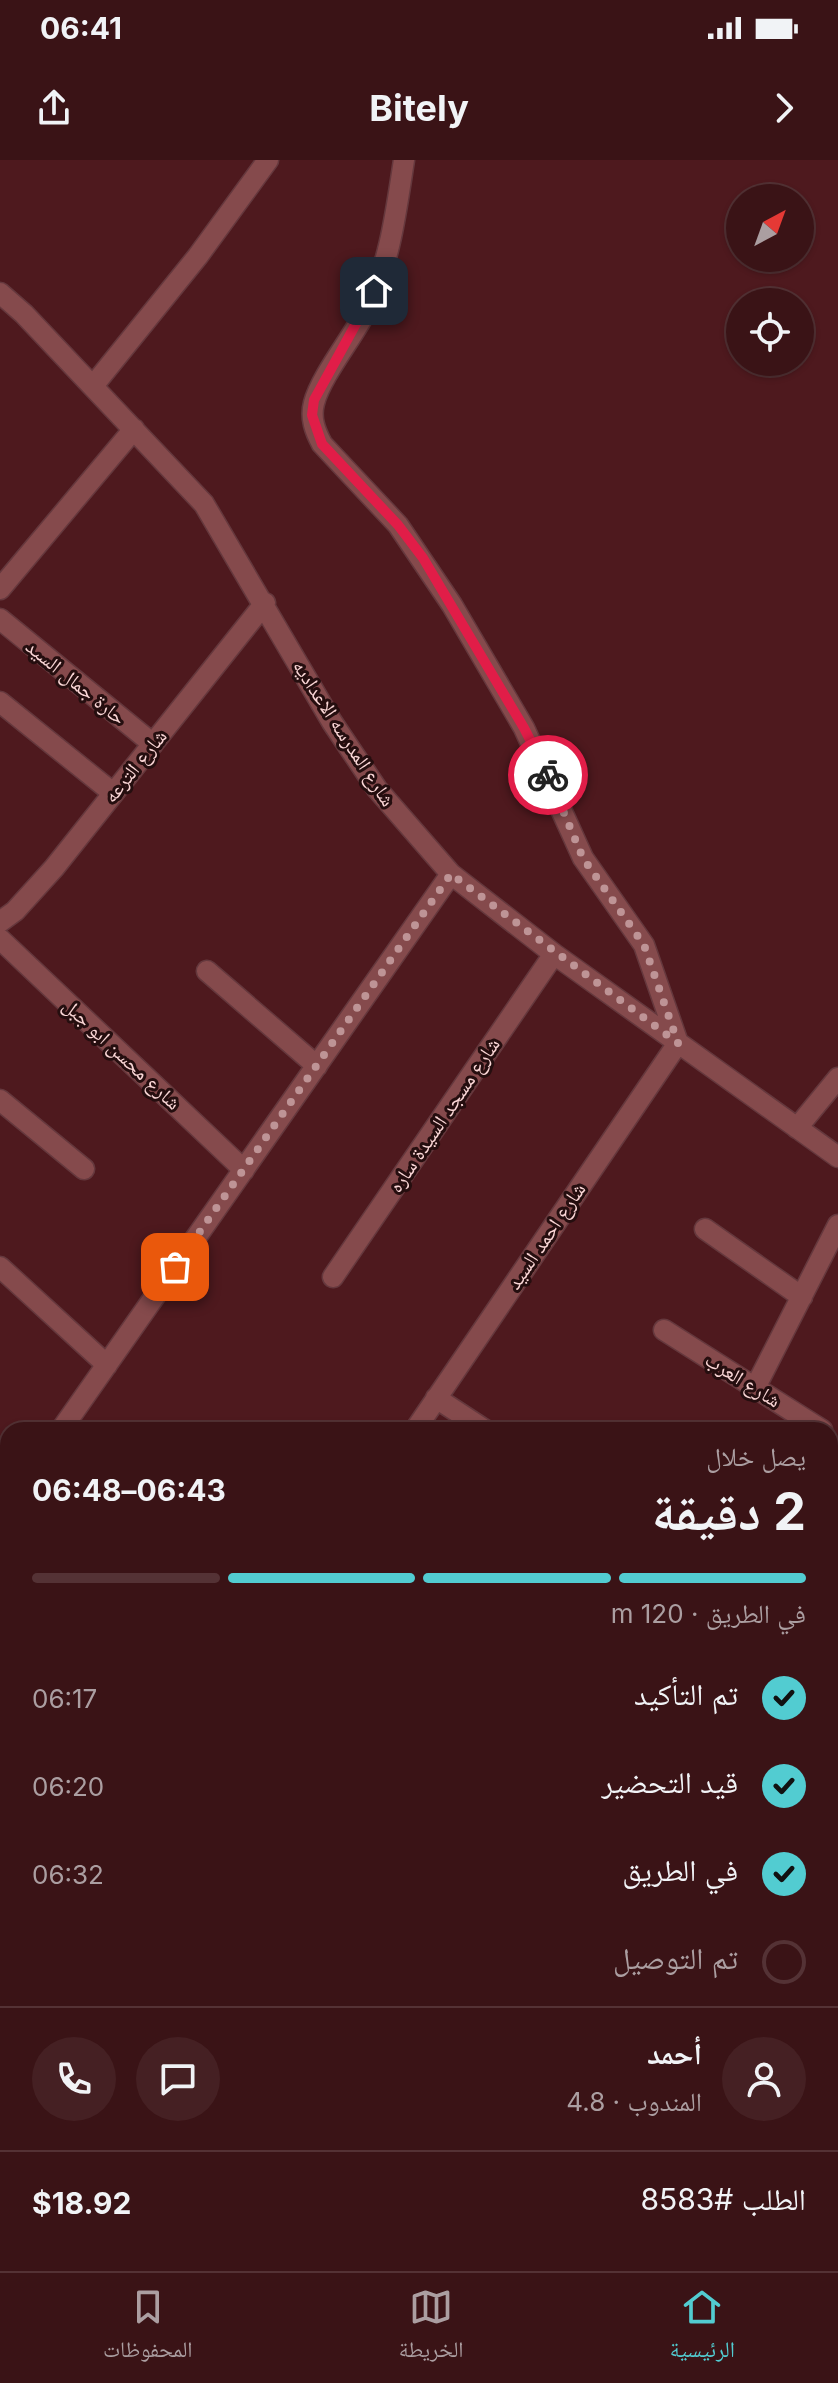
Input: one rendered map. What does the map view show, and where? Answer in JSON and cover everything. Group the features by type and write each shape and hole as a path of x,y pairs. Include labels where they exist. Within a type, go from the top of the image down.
{"street":[{"path":"93,386 198,256 268,160"},
{"path":"404,160 391,242 382,272 367,310 314,400 315,431 322,444 398,525 452,605 524,728 583,858 644,945 678,1043"},
{"name":"شارع المدرسه الاعداديه","path":"0,293 204,504 265,603 332,722 377,789 451,874 554,954 838,1157"},
{"path":"0,589 134,429"},
{"name":"شارع الترعه","path":"0,922 15,911 54,868 265,603"},
{"name":"حارة جمال السيد","path":"0,619 153,744"},
{"path":"0,702 113,793"},
{"path":"67,1422 451,874"},
{"name":"شارع محسن ابو جبل","path":"0,939 244,1170"},
{"name":"شارع مسجد السيدة ساره","path":"333,1277 554,954"},
{"path":"207,971 317,1066"},
{"name":"شارع احمد السيد","path":"420,1422 678,1043"},
{"path":"797,1128 838,1078"},
{"path":"0,1100 84,1169"},
{"path":"755,1388 838,1225"},
{"path":"705,1229 802,1297"},
{"path":"0,1267 107,1365"},
{"name":"شارع العرب","path":"664,1330 809,1422"},
{"path":"436,1398 473,1422"}],"way so far":[{"path":"175,1267 451,874 554,954 678,1043 644,945 583,858 548,775"}],"route":[{"path":"374,291 367,310 314,400 312,415 315,431 322,444 398,525 423,558 524,728 548,775"}]}
